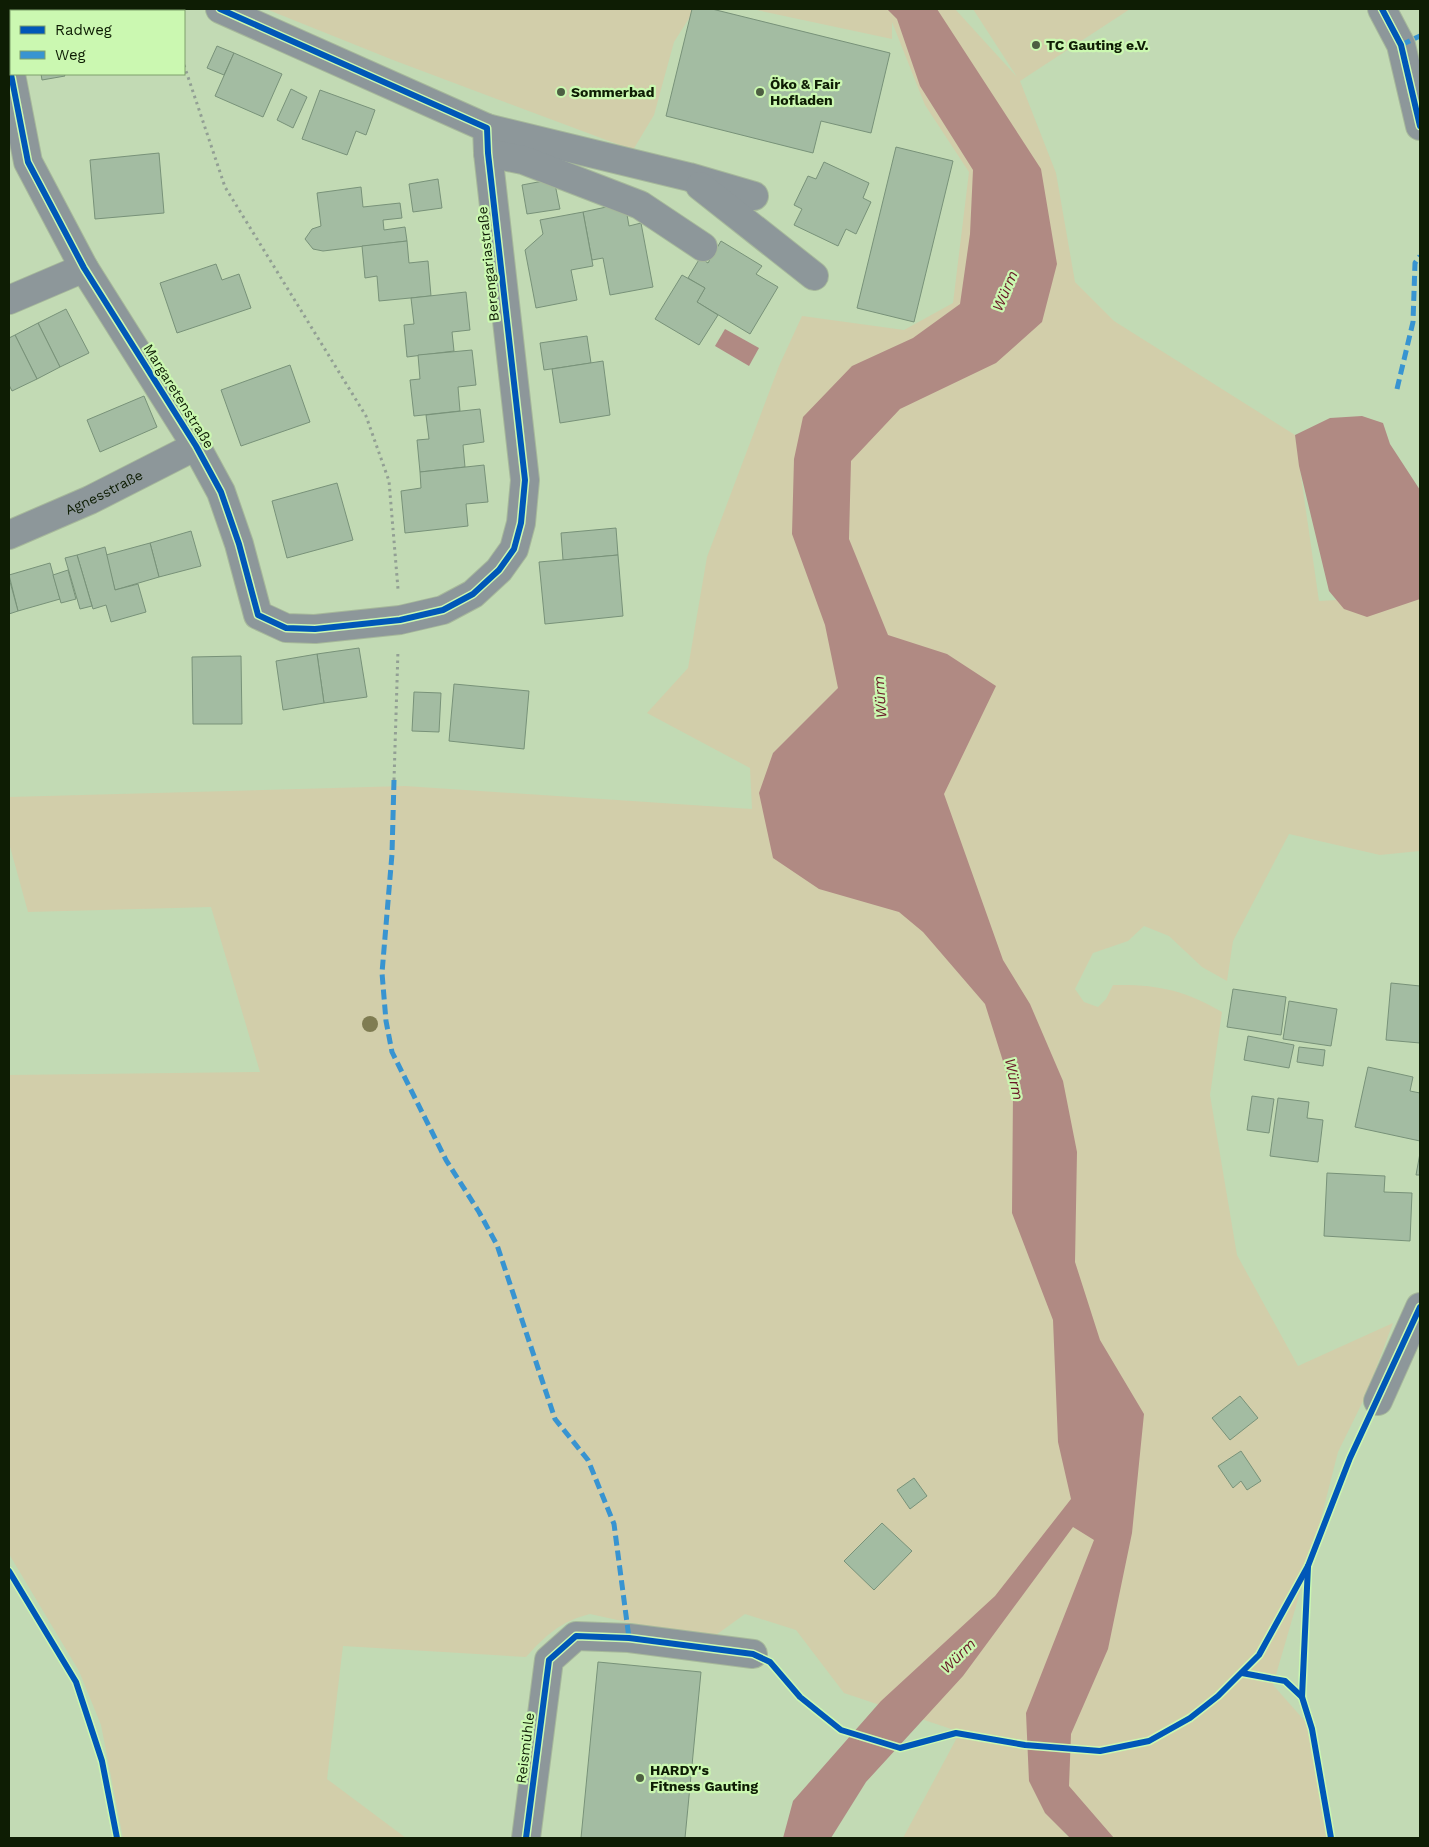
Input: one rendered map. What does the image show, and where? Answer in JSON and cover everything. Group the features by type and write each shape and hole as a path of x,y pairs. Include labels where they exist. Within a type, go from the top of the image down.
{"street":[{"path":"220,9 523,160 640,205 703,247"},
{"path":"1382,9 1401,45 1420,126"},
{"name":"Margaretenstraße","path":"11,75 28,162 84,268 196,446 221,492 239,544 258,614 286,628 314,629 400,620"},
{"path":"488,141 689,177 754,196"},
{"name":"Berengariastraße","path":"400,620 443,610 473,594 499,570 514,549 521,523 525,480 488,141"},
{"path":"689,177 814,276"},
{"path":"9,300 84,268"},
{"name":"Agnesstraße","path":"9,535 90,500 196,446"},
{"path":"1378,1401 1420,1307"},
{"name":"Reismühle","path":"526,1838 549,1660 576,1636 629,1638 753,1654"}],"path":[{"path":"185,69 225,187 366,416 389,481 400,620 394,780"}],"shaded area":[{"name":"Sommerbad","path":"266,9 695,9 674,42 654,115 633,150 393,60"},
{"path":"752,9 955,9 1017,77 973,9 1130,9 1020,81 1056,173 1075,282 1114,321 1295,435 1319,601 1420,595 1420,851 1380,855 1289,834 1233,941 1227,981 1202,967 1169,936 1144,926 1128,941 1093,953 1075,989 1084,1002 1098,1007 1106,999 1113,985 1157,987 1195,998 1222,1012 1210,1095 1237,1255 1298,1366 1393,1323 1366,1395 1338,1452 1317,1534 1273,1685 1312,1729 1331,1838 1114,1838 1104,1829 1064,1833 1070,1838 903,1838 960,1732 844,1693 796,1630 745,1614 709,1640 590,1614 570,1621 554,1630 526,1657 343,1646 327,1779 406,1838 123,1838 101,1725 79,1671 9,1554 9,1075 260,1072 211,907 28,912 9,843 9,797 405,786 752,809 750,768 647,713 688,668 707,557 779,366 802,316 904,330 953,303 969,172 925,105 892,22 892,39"}],"water":[{"name":"Würm","path":"887,9 937,9 1041,169 1057,264 1042,322 996,363 900,409 851,461 849,539 888,635 947,654 996,686 944,794 1003,960 1030,1004 1063,1081 1077,1152 1075,1262 1100,1340 1144,1414 1132,1533 1108,1649 1071,1734 1069,1786 1114,1838 1070,1838 1045,1813 1029,1781 1026,1713 1094,1540 1073,1527 963,1676 866,1782 831,1838 783,1838 793,1801 881,1701 995,1596 1071,1499 1058,1442 1053,1320 1012,1213 1013,1093 985,1004 923,932 899,912 819,889 773,858 759,793 773,753 838,688 825,625 792,534 794,459 803,417 852,366 913,338 960,304 970,234 973,170 920,86 897,19"},
{"path":"725,329 759,348 749,366 715,346"},
{"path":"1362,416 1383,423 1390,444 1420,490 1420,599 1367,617 1344,609 1329,591 1299,466 1295,435 1330,418"}],"building":[{"path":"692,9 712,9 890,53 871,133 821,121 813,153 666,116"},
{"path":"217,46 234,53 224,75 207,68"},
{"path":"234,53 282,74 263,117 215,96"},
{"path":"41,75 65,76 42,80"},
{"path":"291,89 307,97 293,128 277,120"},
{"path":"320,90 375,110 366,135 356,131 347,155 302,139"},
{"path":"896,147 953,161 914,322 857,308"},
{"path":"159,153 164,213 95,219 90,160"},
{"path":"824,162 869,183 863,198 871,202 856,234 846,229 838,246 794,225 802,209 794,205 808,176 816,179"},
{"path":"438,179 442,208 413,212 409,184"},
{"path":"554,179 560,209 527,214 522,185"},
{"path":"361,187 363,207 400,203 402,218 383,220 384,230 405,227 407,241 323,251 313,249 305,239 312,229 321,226 317,193"},
{"path":"625,203 629,226 641,223 653,287 610,295 603,258 592,260 583,212"},
{"path":"583,212 593,266 571,270 577,300 536,308 525,250 543,234 540,220"},
{"path":"407,241 409,263 428,261 431,296 379,301 377,276 365,278 362,246"},
{"path":"721,241 762,266 756,274 778,287 750,334 697,302 705,288 688,278 700,258 708,263"},
{"path":"216,264 222,280 239,274 251,308 177,333 160,283"},
{"path":"682,275 705,288 697,302 718,315 699,345 655,319"},
{"path":"466,292 470,330 452,332 454,351 407,357 404,325 414,324 411,298"},
{"path":"66,309 89,353 60,367 38,323"},
{"path":"38,323 60,367 37,379 15,335"},
{"path":"15,335 37,379 12,391 9,385 9,338"},
{"path":"587,336 591,363 544,370 540,343"},
{"path":"472,350 476,385 458,387 460,411 414,416 410,380 420,379 418,355"},
{"path":"603,361 610,415 560,423 552,369"},
{"path":"290,365 310,422 241,446 221,390"},
{"path":"144,396 157,427 100,452 87,420"},
{"path":"480,409 484,442 463,445 465,467 420,472 417,440 429,439 426,415"},
{"path":"484,465 488,502 466,504 468,526 405,533 401,491 421,488 420,472"},
{"path":"337,483 353,540 287,558 272,501"},
{"path":"616,528 618,555 563,560 561,533"},
{"path":"191,531 201,566 159,577 150,543"},
{"path":"150,543 159,577 115,590 106,555"},
{"path":"105,547 115,590 138,584 146,612 111,622 106,605 93,609 77,555"},
{"path":"77,555 92,606 80,609 65,558"},
{"path":"618,555 623,616 545,624 539,562"},
{"path":"50,563 60,599 18,611 9,575"},
{"path":"68,570 76,599 61,603 53,575"},
{"path":"9,578 18,611 9,614"},
{"path":"359,648 367,697 324,703 317,654"},
{"path":"317,654 324,703 283,710 276,661"},
{"path":"241,656 242,724 193,724 192,657"},
{"path":"454,684 529,691 524,749 449,741"},
{"path":"414,692 441,693 439,732 412,731"},
{"path":"1391,983 1420,986 1420,1043 1386,1040"},
{"path":"1233,989 1286,997 1281,1035 1227,1027"},
{"path":"1289,1001 1337,1009 1331,1046 1283,1039"},
{"path":"1248,1036 1294,1045 1289,1068 1244,1060"},
{"path":"1299,1047 1325,1050 1323,1066 1297,1062"},
{"path":"1368,1067 1413,1077 1410,1091 1420,1093 1420,1141 1355,1127"},
{"path":"1252,1096 1274,1099 1269,1133 1247,1130"},
{"path":"1278,1098 1309,1102 1307,1118 1323,1120 1318,1162 1270,1156"},
{"path":"1420,1153 1420,1175 1416,1175"},
{"path":"1327,1173 1385,1176 1384,1192 1412,1193 1410,1241 1324,1236"},
{"path":"1240,1396 1258,1418 1230,1440 1212,1418"},
{"path":"1241,1451 1261,1481 1247,1490 1241,1481 1233,1488 1218,1466"},
{"path":"914,1478 927,1496 910,1509 897,1490"},
{"path":"882,1523 912,1551 874,1590 844,1561"},
{"path":"598,1662 701,1672 685,1838 581,1838"}],"marked path":[{"path":"1401,45 1420,36"},
{"path":"1397,389 1413,322 1415,263 1420,256"},
{"path":"394,780 392,854 382,973 386,1021 392,1052 446,1160 479,1212 497,1245 555,1419 588,1460 614,1524 629,1638"}],"cycle path":[{"path":"11,75 28,162 84,268 196,446 221,492 239,544 258,615 286,628 315,629 400,620 443,610 473,594 499,570 514,549 521,523 525,480 488,153 487,128 220,9"},
{"path":"1382,9 1401,45 1420,126"},
{"path":"9,64 10,69"},
{"path":"1331,1838 1312,1729 1302,1697 1308,1566 1350,1458 1420,1307"},
{"path":"526,1838 549,1660 576,1636 629,1638 753,1654 770,1662 800,1697 841,1730 900,1748 956,1733 1025,1745 1100,1751 1149,1741 1190,1718 1218,1696 1259,1655 1308,1566"},
{"path":"9,1571 76,1682 102,1761 117,1838"},
{"path":"1242,1673 1285,1681 1302,1697"}],"place":[{"name":"TC Gauting e.V.","path":"1036,45"},
{"name":"Sommerbad","path":"561,92"},
{"name":"Öko & Fair Hofladen","path":"760,92"},
{"name":"HARDY's Fitness Gauting","path":"640,1778"}]}
